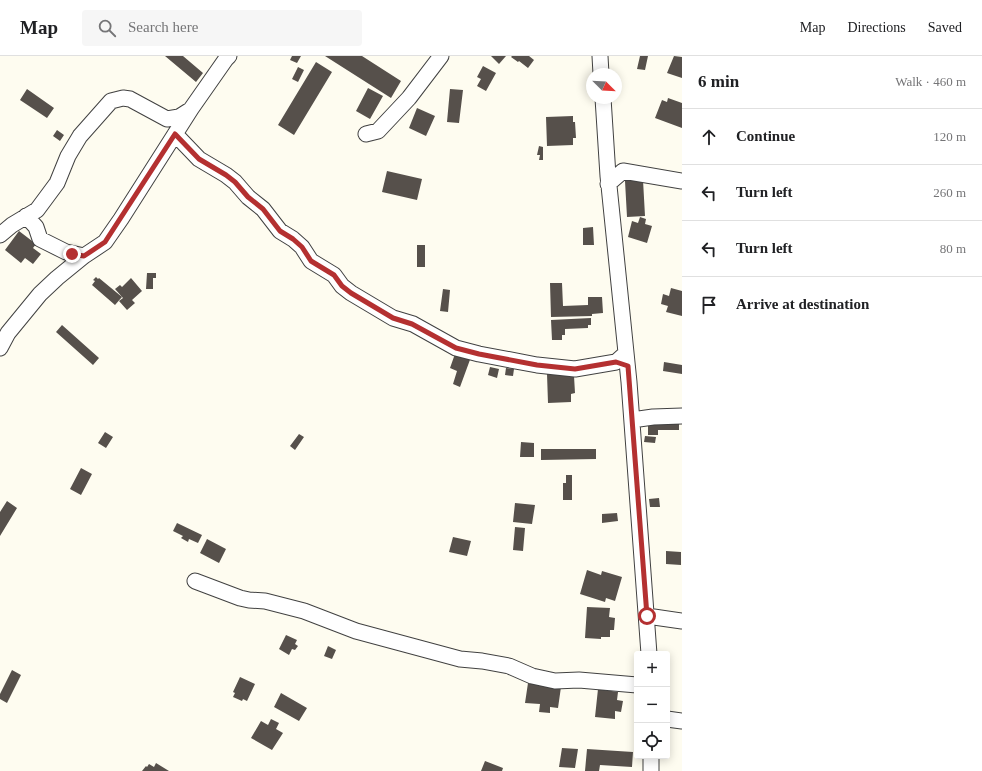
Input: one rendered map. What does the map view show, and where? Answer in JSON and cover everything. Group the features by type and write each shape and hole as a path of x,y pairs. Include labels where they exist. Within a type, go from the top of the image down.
{"street":[{"path":"0,348 8,333 40,294 84,256 105,242 191,109 229,56"},
{"path":"366,134 378,131 409,98 441,56"},
{"path":"600,56 601,68"},
{"path":"0,235 12,225 37,210 57,183 68,156 80,136 111,101 130,98 167,119 179,117 191,109"},
{"path":"603,104 608,184 623,361 632,420 649,651"},
{"path":"167,119 174,137 199,159 235,182 248,197 263,209 280,231 302,247 311,261 334,275 342,286 351,293 393,318 412,324 456,348 537,365 575,369 623,361"},
{"path":"607,161 622,171 682,181"},
{"path":"608,184 622,171"},
{"path":"26,216 36,227 40,239 66,252 84,256"},
{"path":"632,420 653,417 682,416"},
{"path":"195,581 240,598 272,602 304,611 329,622 356,631 460,659 509,666 532,676 555,681 579,680 634,685"},
{"path":"647,616 682,621"},
{"path":"670,719 682,721"},
{"path":"651,759 651,771"}],"building":[{"path":"165,56 183,56 203,73 196,82"},
{"path":"292,56 301,56 297,63 290,60"},
{"path":"325,56 362,56 401,81 391,98"},
{"path":"491,56 506,56 499,64"},
{"path":"529,56 534,60 528,68 511,57"},
{"path":"640,56 648,56 645,70 637,69"},
{"path":"674,56 682,57 682,78 667,73"},
{"path":"316,62 332,72 294,135 278,125"},
{"path":"483,66 496,73 486,91 477,86 481,79 477,77"},
{"path":"298,67 304,70 298,82 292,79"},
{"path":"368,88 383,96 370,119 356,111"},
{"path":"27,89 54,108 47,118 20,100"},
{"path":"450,89 463,90 459,123 447,122"},
{"path":"668,98 682,103 682,128 655,118 662,100 667,102"},
{"path":"417,108 435,116 426,136 409,128"},
{"path":"573,116 576,138 573,138 573,145 547,146 546,117"},
{"path":"57,130 64,135 60,141 53,136"},
{"path":"539,146 543,147 543,160 539,160 540,155 537,155"},
{"path":"387,171 422,179 417,200 382,192"},
{"path":"643,180 645,216 627,217 625,181"},
{"path":"640,217 646,219 645,224 652,226 647,243 628,237 632,221 638,223"},
{"path":"593,227 594,245 583,245 583,228"},
{"path":"19,231 36,244 33,248 41,254 33,264 25,258 21,263 5,250"},
{"path":"417,245 425,245 425,267 417,267"},
{"path":"147,273 156,273 156,278 153,278 153,289 146,289"},
{"path":"96,277 122,297 115,305 92,285 95,281 93,280"},
{"path":"131,278 142,291 132,300 135,303 127,310 119,301 123,298 115,289 120,285 122,287"},
{"path":"550,283 562,283 563,306 588,305 588,297 602,297 603,313 592,314 592,316 551,317"},
{"path":"671,288 682,291 682,316 666,312 668,306 661,304 663,294 669,296"},
{"path":"443,289 450,290 448,312 440,311"},
{"path":"591,318 591,325 588,325 588,328 565,329 565,335 562,335 562,340 552,340 551,320"},
{"path":"62,325 99,358 93,365 56,332"},
{"path":"456,351 471,357 460,387 453,384 457,371 450,368"},
{"path":"664,362 682,365 682,374 663,371"},
{"path":"490,367 499,369 497,378 488,375"},
{"path":"506,368 514,369 513,376 505,375"},
{"path":"571,373 574,376 575,393 571,394 571,402 548,403 547,374"},
{"path":"679,421 679,430 658,430 658,435 648,435 648,422"},
{"path":"105,432 113,437 106,448 98,443"},
{"path":"299,434 304,437 295,450 290,446"},
{"path":"645,436 656,437 655,443 644,442"},
{"path":"521,442 534,443 534,457 520,457"},
{"path":"541,449 596,449 596,459 541,460"},
{"path":"81,468 92,474 81,495 70,489"},
{"path":"566,475 572,475 572,500 563,500 563,483 566,483"},
{"path":"659,498 660,507 650,507 649,499"},
{"path":"7,501 17,508 0,536 0,512"},
{"path":"515,503 535,505 532,524 513,522"},
{"path":"617,513 618,521 602,523 602,514"},
{"path":"177,523 202,535 198,543 189,539 188,542 181,538 183,536 173,531"},
{"path":"515,527 525,528 523,551 513,550"},
{"path":"453,537 471,541 467,556 449,552"},
{"path":"207,539 226,549 219,563 200,553"},
{"path":"666,551 681,552 681,565 666,564"},
{"path":"587,570 601,575 602,571 622,577 615,601 606,598 605,602 580,594"},
{"path":"587,607 610,608 609,617 615,618 614,630 610,630 610,637 601,637 601,639 585,638"},
{"path":"286,635 297,640 295,644 298,646 295,650 292,649 289,655 279,649"},
{"path":"328,646 336,650 332,659 324,656"},
{"path":"12,670 21,675 7,703 0,699 0,694"},
{"path":"240,677 255,684 247,701 243,699 242,701 233,697 235,693 233,692"},
{"path":"528,683 561,687 558,708 550,707 550,713 539,712 540,704 525,703"},
{"path":"598,689 618,692 617,700 623,701 621,712 615,711 615,719 595,717"},
{"path":"281,693 307,708 299,721 274,707"},
{"path":"271,719 279,723 276,729 283,733 272,750 251,738 261,721 268,725"},
{"path":"562,748 578,749 575,768 559,767"},
{"path":"587,749 633,752 632,767 600,765 599,771 585,771"},
{"path":"485,761 503,768 502,771 481,771"},
{"path":"156,763 169,771 142,771 149,764 154,767"}],"route":[{"path":"72,254 84,256 105,242 175,134 199,159 235,182 248,197 263,209 280,231 302,247 311,261 334,275 342,286 351,293 393,318 412,324 456,348 479,354 537,365 575,369 616,362 628,366 647,616"}]}
